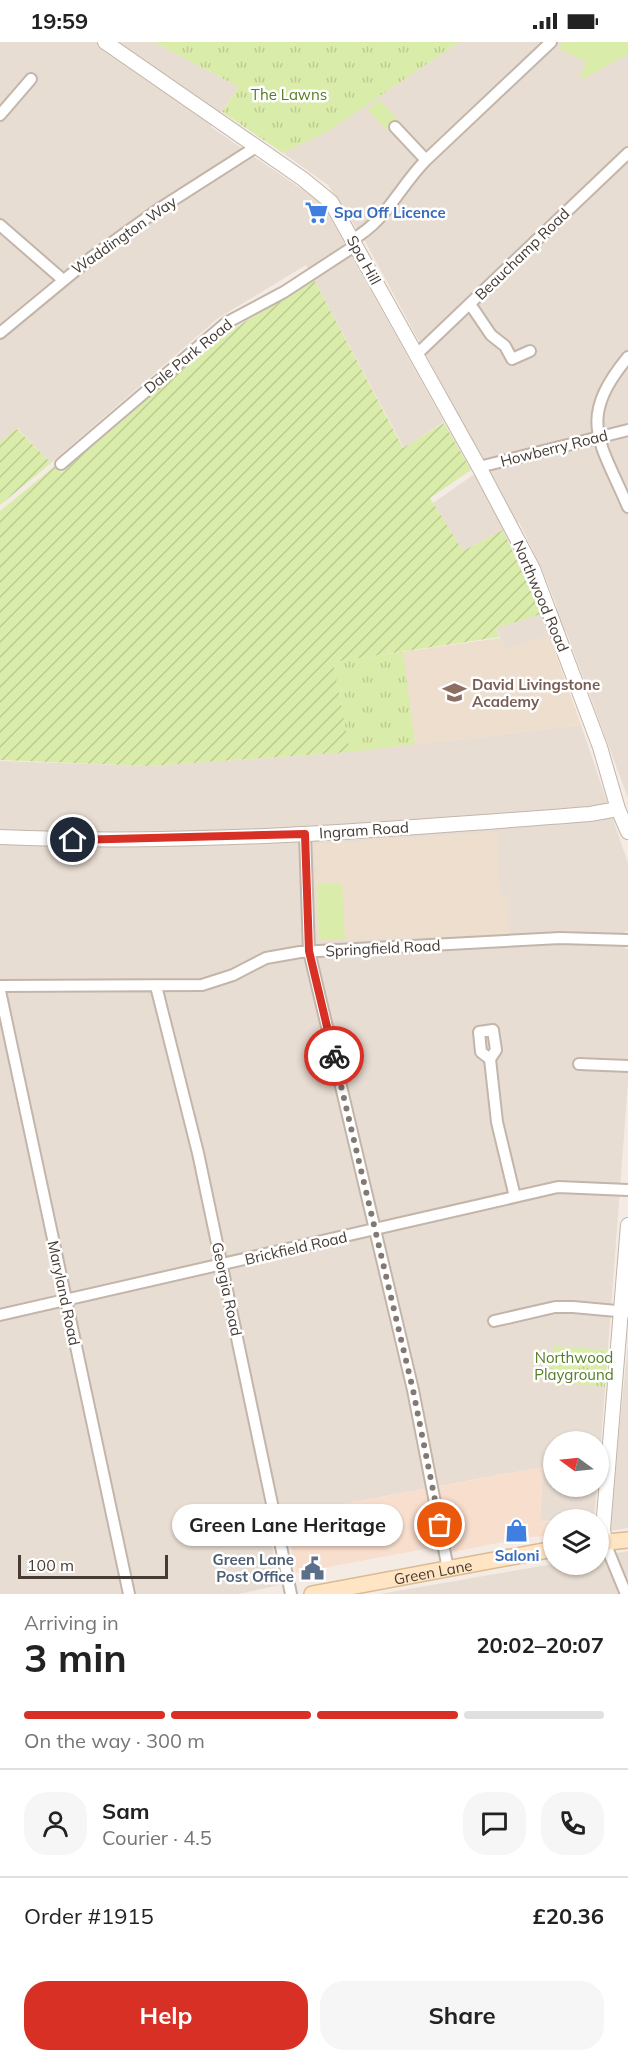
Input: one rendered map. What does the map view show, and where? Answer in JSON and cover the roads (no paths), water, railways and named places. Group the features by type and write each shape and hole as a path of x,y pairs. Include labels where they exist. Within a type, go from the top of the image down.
{"main road":[{"path":"609,1542 628,1540"},
{"name":"Green Lane","path":"312,1594 543,1551"}],"street":[{"name":"Spa Hill","path":"105,42 327,197 355,242 479,466"},
{"path":"355,242 380,219 412,173 551,42"},
{"path":"0,115 31,80"},
{"path":"395,127 426,160"},
{"name":"Waddington Way","path":"0,333 62,279 159,208 256,147"},
{"name":"Beauchamp Road","path":"416,355 628,153"},
{"path":"0,225 62,279"},
{"name":"Dale Park Road","path":"61,464 226,323 284,292 355,242"},
{"path":"470,304 491,335 505,346 512,359 530,351"},
{"path":"628,357 610,380 597,406 599,437 628,507"},
{"name":"Howberry Road","path":"479,466 628,430"},
{"name":"Northwood Road","path":"479,466 533,569 600,747 618,809 628,832"},
{"name":"Ingram Road","path":"0,837 135,840 305,834 568,816 618,809"},
{"path":"305,834 309,951 429,1460 448,1569"},
{"name":"Springfield Road","path":"0,986 156,986 211,983 272,956 309,951 560,938 628,940"},
{"name":"Georgia Road","path":"156,986 183,1090 222,1265 291,1594"},
{"name":"Maryland Road","path":"0,991 129,1594"},
{"path":"490,1059 497,1122 515,1197"},
{"path":"579,1064 628,1066"},
{"name":"Brickfield Road","path":"0,1315 568,1186 628,1190"},
{"path":"605,1509 625,1312 628,1225"},
{"path":"494,1321 555,1307 625,1312"},
{"path":"609,1558 626,1594"}],"place":[{"name":"Spa Off Licence","path":"316,212"},
{"name":"David Livingstone Academy","path":"454,693"},
{"name":"Green Lane Heritage","path":"440,1525"},
{"name":"Saloni","path":"517,1531"},
{"name":"Green Lane Post Office","path":"312,1568"}],"park label":[{"name":"The Lawns","path":"289,94"},
{"name":"Northwood Playground","path":"574,1366"}]}
